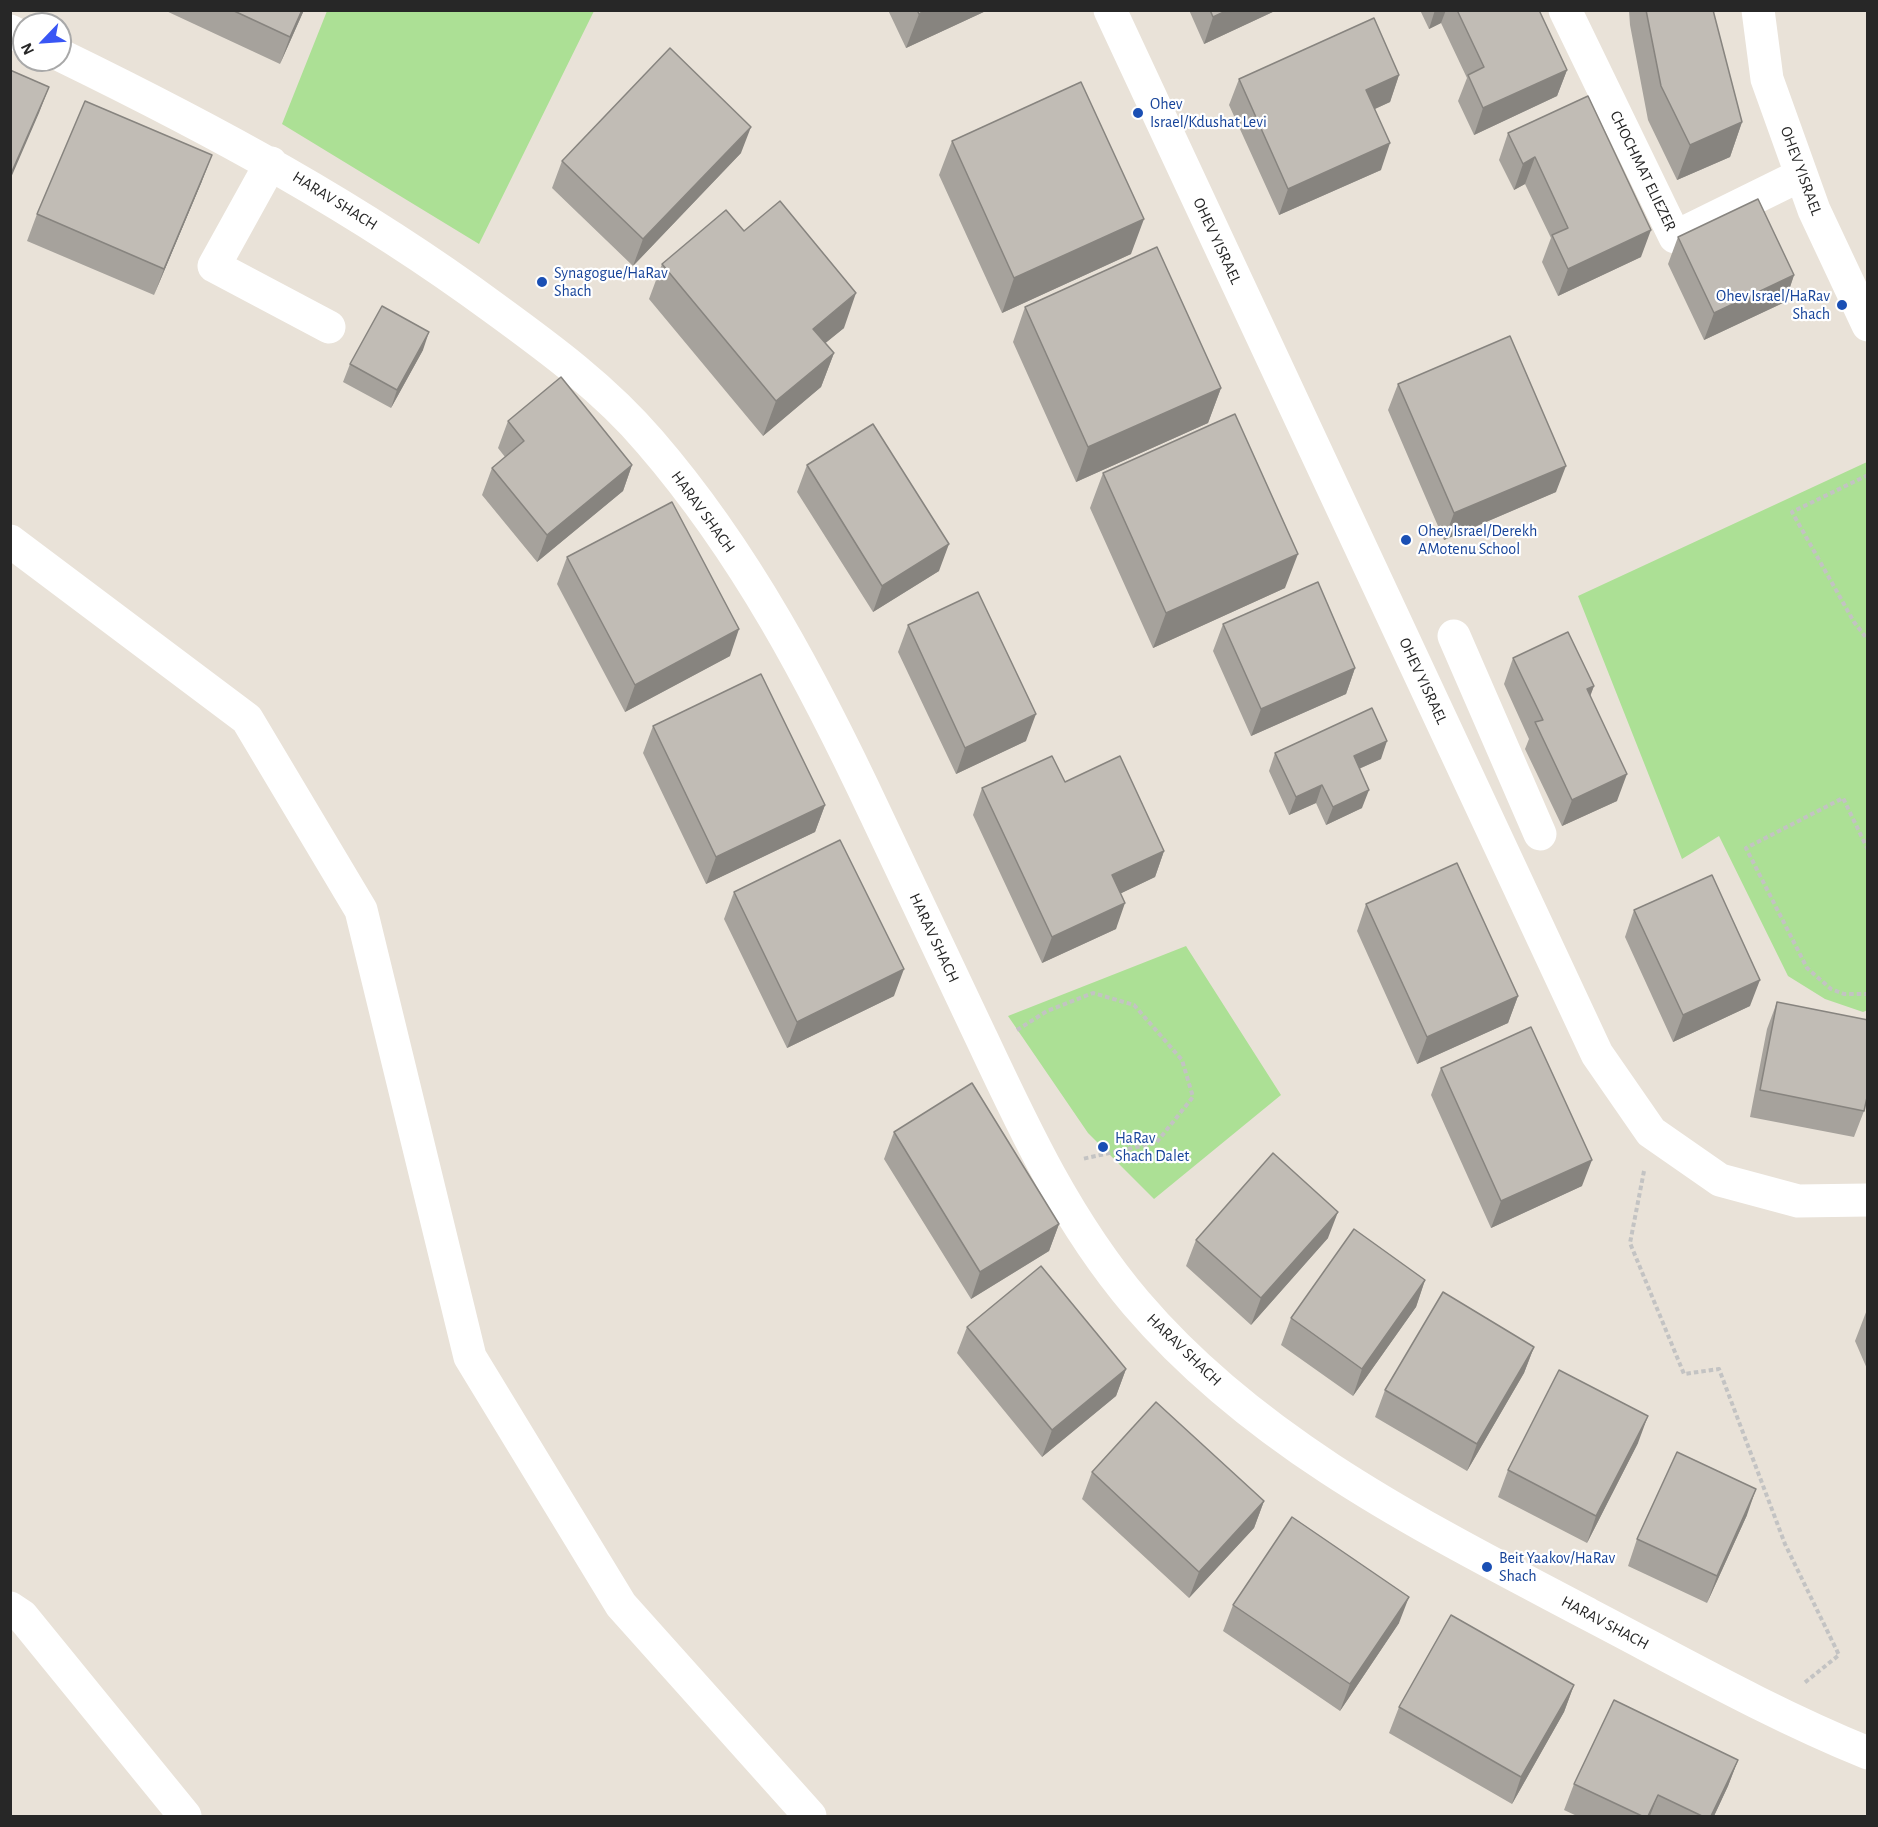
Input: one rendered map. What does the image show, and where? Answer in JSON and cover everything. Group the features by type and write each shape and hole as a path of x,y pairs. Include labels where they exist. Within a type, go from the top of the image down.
{"street":[{"name":"OHEV YISRAEL","path":"1110,10 1597,1054 1651,1132 1720,1180 1798,1202 1868,1200"},
{"name":"CHOCHMAT ELIEZER","path":"1565,10 1675,237 1801,175"},
{"name":"OHEV YISRAEL","path":"1758,10 1767,79 1814,210 1868,325"},
{"name":"HARAV SHACH","path":"72,61 171,109 307,183 464,285 576,368 647,438 712,519 785,633 849,757 1043,1168 1072,1217 1139,1306 1177,1347 1263,1422 1311,1457 1418,1524 1770,1710 1868,1753"},
{"path":"271,163 214,266 329,327"},
{"path":"10,541 247,719 361,910 470,1357 621,1605 810,1816"},
{"path":"1454,636 1540,834"},
{"path":"1452,744 1495,730"},
{"path":"10,1608 22,1616 184,1816"}],"path":[{"path":"1868,475 1792,512 1854,622 1868,640"},
{"path":"1868,850 1843,798 1746,848 1807,968 1831,989 1844,994 1868,994"},
{"path":"987,1049 1047,1011 1093,993 1134,1005 1182,1060 1193,1097 1156,1143 1043,1168"},
{"path":"1651,1132 1630,1243 1684,1374 1719,1369 1785,1544 1839,1656 1770,1710"}],"green space":[{"path":"327,11 594,11 479,244 282,124"},
{"path":"1867,462 1868,1010 1863,1012 1825,999 1788,976 1719,836 1682,859 1578,596"},
{"path":"1186,946 1281,1095 1154,1199 1088,1133 1008,1016"}],"building":[{"path":"232,10 302,10 290,37"},
{"path":"1210,10 1228,10 1213,17"},
{"path":"1457,10 1539,10 1567,70 1483,108 1468,75 1484,67"},
{"path":"1646,10 1713,10 1742,122 1690,145 1661,86"},
{"path":"1374,18 1399,75 1366,90 1390,143 1288,189 1239,79"},
{"path":"670,48 751,127 643,239 562,161"},
{"path":"10,70 49,87 10,176"},
{"path":"1081,82 1144,219 1014,278 952,141"},
{"path":"1588,96 1651,230 1568,269 1552,235 1568,228 1535,157 1523,164 1508,133"},
{"path":"85,101 212,155 164,269 37,214"},
{"path":"1758,199 1794,275 1714,313 1678,237"},
{"path":"780,201 856,293 813,329 834,353 776,401 662,264 726,210 744,231"},
{"path":"1157,247 1221,388 1088,447 1025,307"},
{"path":"382,306 429,332 397,390 350,364"},
{"path":"1510,336 1566,466 1454,513 1398,384"},
{"path":"561,377 632,465 547,535 492,468 524,441 508,421"},
{"path":"1235,414 1298,554 1166,613 1103,473"},
{"path":"873,424 949,544 882,586 807,465"},
{"path":"672,502 739,629 635,685 567,557"},
{"path":"1318,582 1355,668 1261,709 1223,624"},
{"path":"978,592 1036,714 965,748 908,625"},
{"path":"1568,632 1594,686 1587,689 1627,774 1572,800 1535,722 1543,720 1513,658"},
{"path":"761,674 825,805 716,857 653,726"},
{"path":"1372,708 1387,741 1354,756 1369,790 1333,807 1322,785 1296,797 1275,753"},
{"path":"1052,756 1065,782 1120,756 1164,851 1112,875 1125,903 1052,937 982,788"},
{"path":"840,840 904,969 797,1022 734,892"},
{"path":"1457,863 1518,996 1427,1037 1366,904"},
{"path":"1712,875 1760,980 1683,1015 1634,910"},
{"path":"1777,1002 1868,1020 1868,1093 1864,1111 1760,1090"},
{"path":"1531,1027 1592,1160 1501,1201 1441,1068"},
{"path":"972,1083 1059,1224 980,1272 894,1132"},
{"path":"1273,1153 1338,1212 1261,1298 1196,1240"},
{"path":"1354,1229 1425,1280 1362,1369 1291,1318"},
{"path":"1041,1266 1126,1369 1052,1430 967,1327"},
{"path":"1443,1292 1534,1347 1477,1444 1385,1390"},
{"path":"1559,1370 1648,1416 1596,1516 1508,1470"},
{"path":"1156,1402 1264,1501 1199,1572 1092,1472"},
{"path":"1677,1452 1756,1489 1717,1576 1637,1539"},
{"path":"1292,1517 1409,1597 1350,1684 1233,1605"},
{"path":"1451,1615 1574,1685 1521,1777 1399,1707"},
{"path":"1614,1700 1738,1760 1711,1816 1702,1816 1658,1795 1648,1816 1642,1816 1574,1784"}],"place":[{"name":"Ohev Israel/Kdushat Levi","path":"1138,113"},
{"name":"Synagogue/HaRav Shach","path":"542,282"},
{"name":"Ohev Israel/HaRav Shach","path":"1842,305"},
{"name":"Ohev Israel/Derekh AMotenu School","path":"1406,540"},
{"name":"HaRav Shach Dalet","path":"1103,1147"},
{"name":"Beit Yaakov/HaRav Shach","path":"1487,1567"}]}
